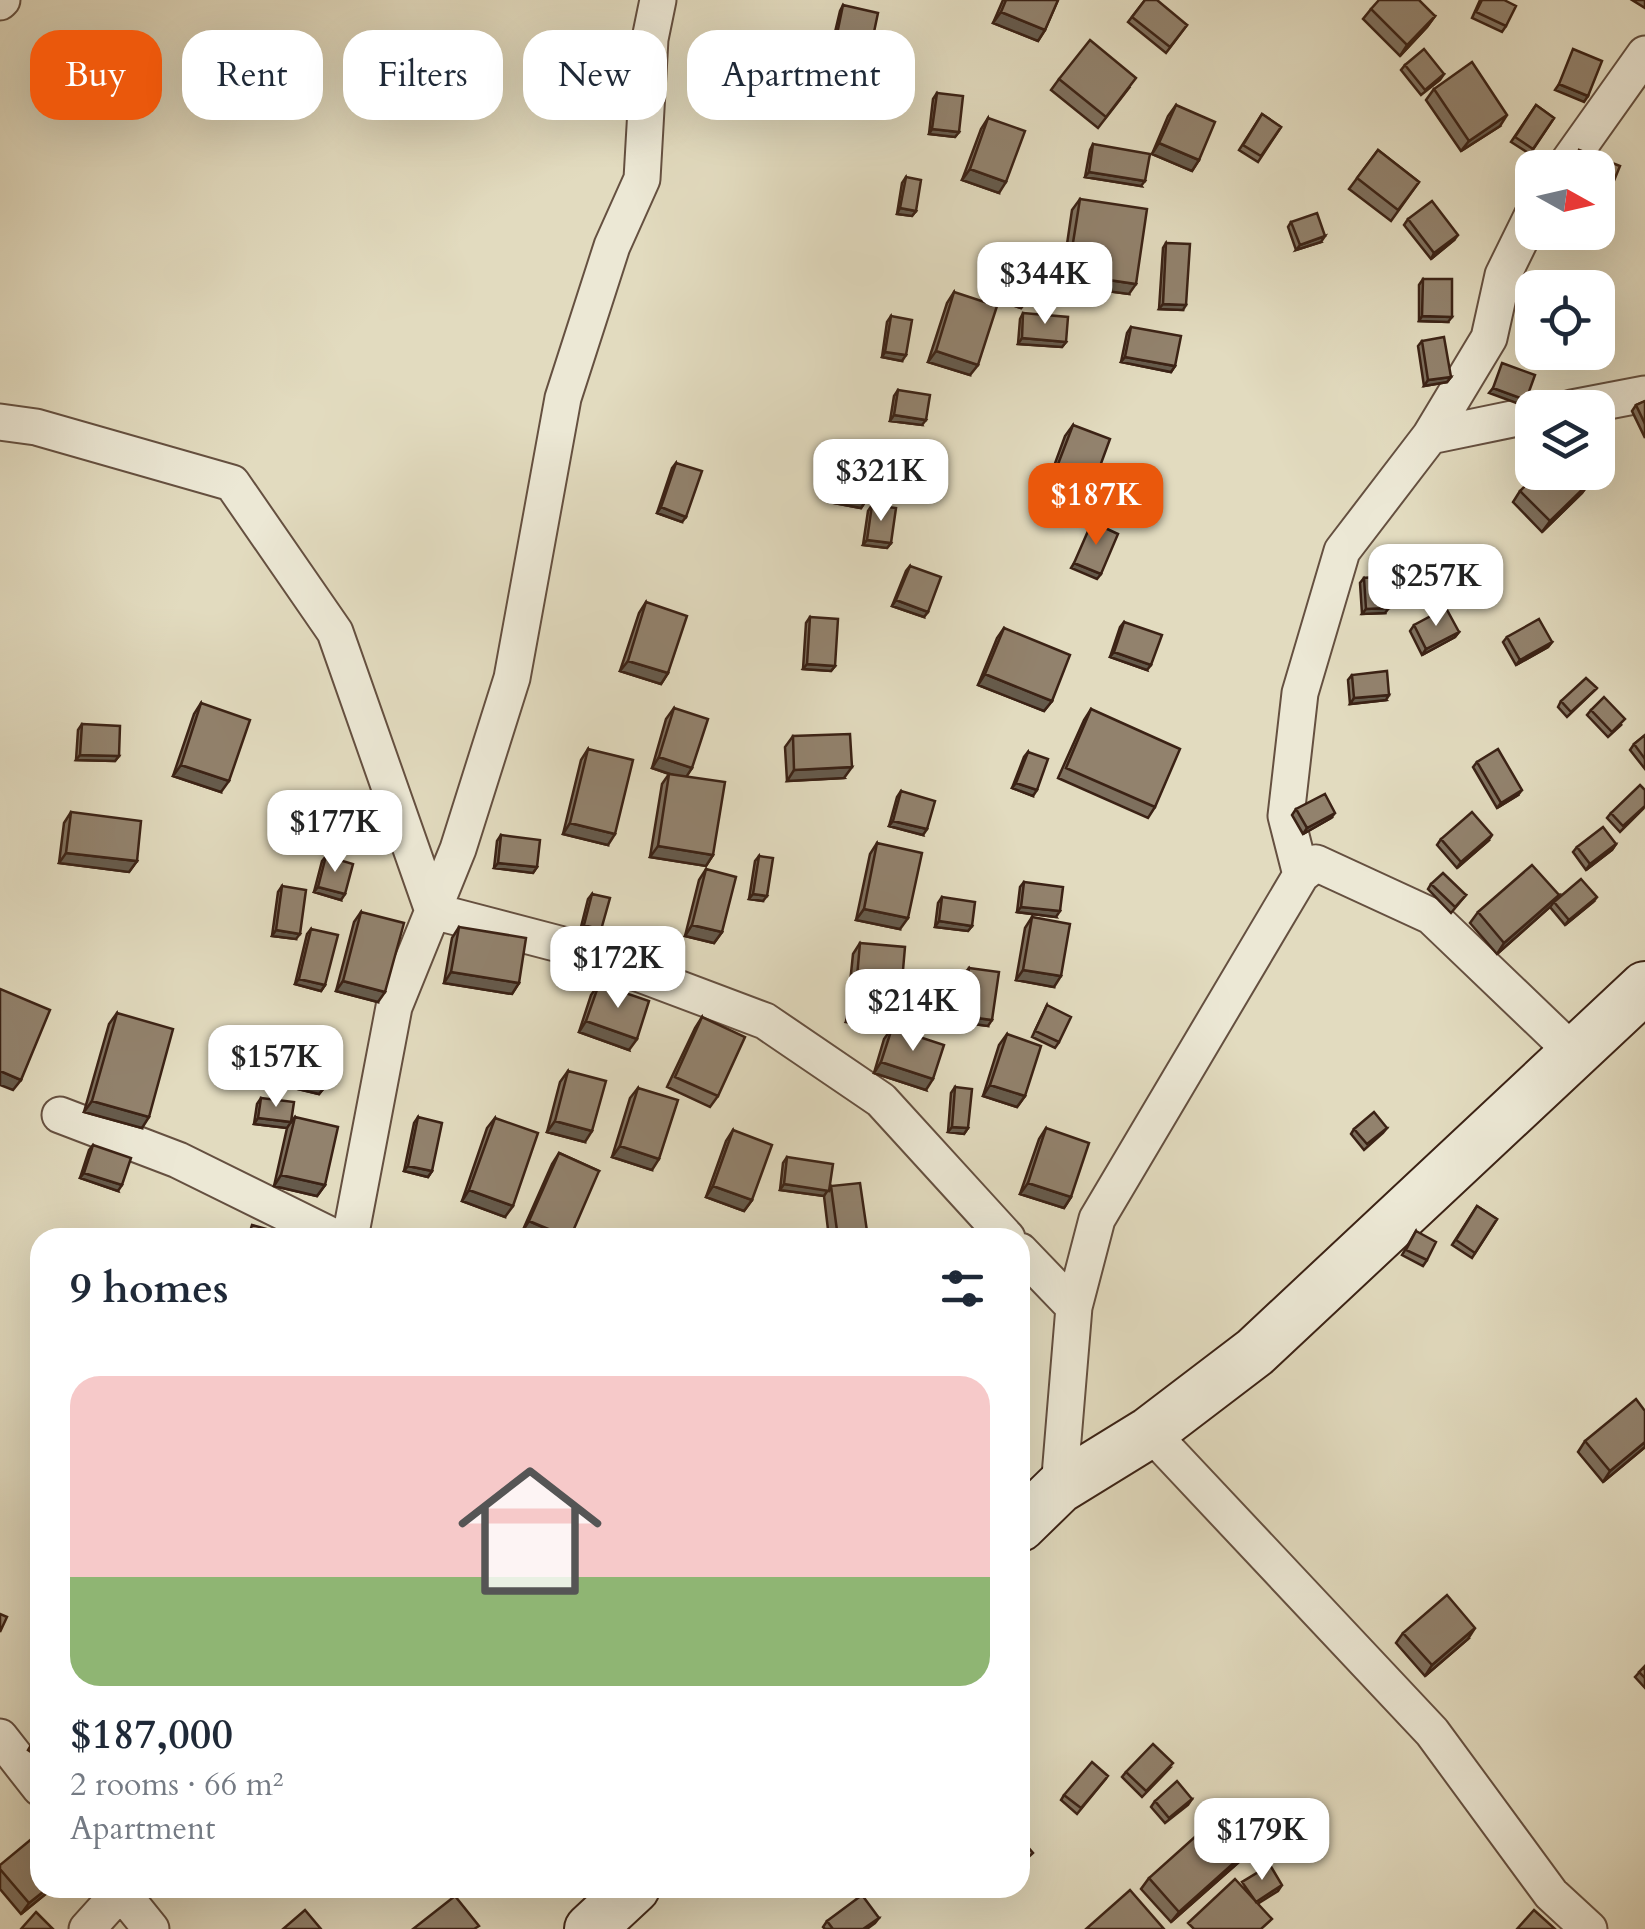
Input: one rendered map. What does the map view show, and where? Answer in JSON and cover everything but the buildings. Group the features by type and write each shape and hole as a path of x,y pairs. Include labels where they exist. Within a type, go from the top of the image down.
{"main road":[{"path":"1030,1516 1060,1488 1150,1432 1255,1352 1645,987"},
{"path":"590,1929 623,1898"}],"street":[{"path":"352,1228 394,1007 458,849 512,678 563,398 612,246 642,178 650,39 658,0"},
{"path":"1577,150 1645,54"},
{"path":"1301,875 1286,816 1300,693 1342,550 1430,436 1489,338 1504,275 1516,250"},
{"path":"1615,400 1645,394"},
{"path":"1430,436 1515,418"},
{"path":"0,422 36,427 232,483 335,632 432,911"},
{"path":"1060,1488 1074,1307 1097,1218 1301,875 1316,863 1431,916 1574,1053"},
{"path":"432,911 564,946 765,1020 881,1100 998,1228"},
{"path":"60,1115 178,1160 316,1228"},
{"path":"1030,1261 1074,1307"},
{"path":"1150,1432 1432,1732 1551,1894 1589,1929"},
{"path":"0,1736 30,1775"},
{"path":"87,1929 113,1898"},
{"path":"128,1898 151,1929"}]}
